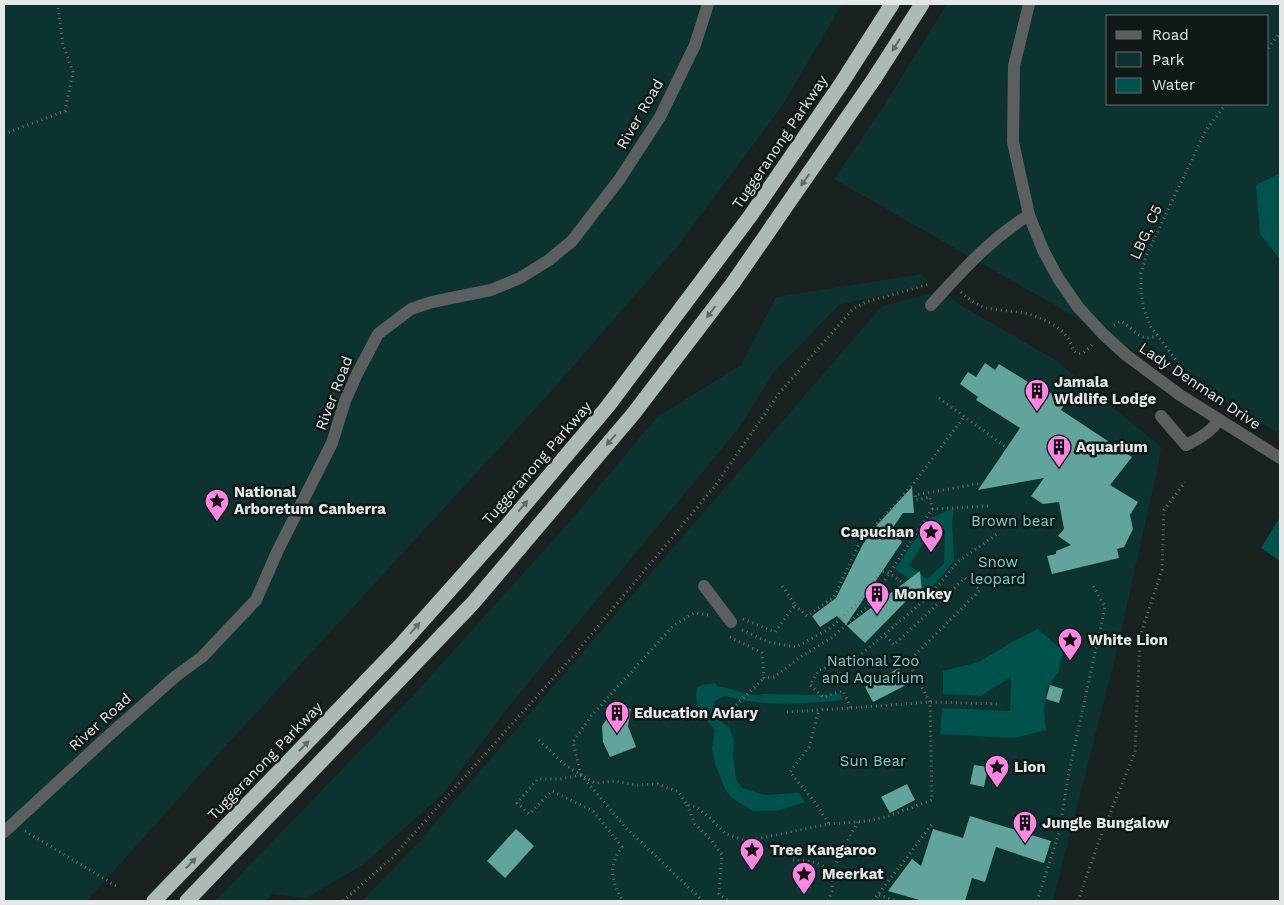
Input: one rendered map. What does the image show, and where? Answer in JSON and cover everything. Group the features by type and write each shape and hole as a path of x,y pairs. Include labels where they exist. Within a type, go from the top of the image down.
{"highway":[{"name":"Tuggeranong Parkway","path":"154,901 399,647 505,528 608,406 751,215 841,84 892,4"},
{"path":"188,901 473,603 634,413 733,283 853,111 922,4"}],"street":[{"name":"River Road","path":"9,828 176,676 202,658 256,600 278,550 332,442 345,401 378,334 411,309 432,302 491,290 520,278 549,260 572,241 619,180 660,117 695,45 708,4"},
{"name":"Lady Denman Drive","path":"1029,4 1014,66 1013,142 1029,215 1043,250 1058,278 1078,307 1126,355 1172,390 1280,458"},
{"path":"931,305 980,252 1009,227 1029,215"},
{"path":"1161,416 1186,444 1199,439 1215,426 1219,420"},
{"path":"704,586 728,628"}],"path":[{"path":"4,134 65,111 73,72 63,45 59,4"},
{"path":"1269,47 1280,32"},
{"name":"LBG, C5","path":"1225,105 1206,130 1146,256 1141,273 1141,292 1144,310 1150,327 1156,335 1185,372 1229,407"},
{"path":"951,282 968,299 987,309 1033,315 1052,324 1069,340 1074,352 1078,354 1087,350 1103,334 1121,321 1142,337 1151,338 1156,335"},
{"path":"343,901 392,858 574,655 715,486 780,392 853,309 866,302 931,283"},
{"path":"939,398 1007,448"},
{"path":"781,584 795,605 807,616 834,597 860,542 911,487 964,417"},
{"path":"729,712 764,678 774,677 802,656 831,638 867,607 932,509 930,498 916,500 915,496 982,482"},
{"path":"1078,901 1099,841 1135,752 1140,636 1162,570 1164,510 1185,482"},
{"path":"932,509 989,506"},
{"path":"851,708 843,691 823,698 810,685 819,670 859,656 926,598 958,561 997,534"},
{"path":"728,628 744,632 768,642 796,647 830,629 862,599 881,572 889,573 926,598"},
{"path":"687,804 696,806 726,834 746,840 829,824 858,822 889,816 932,800 930,702 908,662 980,590 965,578 894,645 884,634"},
{"path":"1037,901 1058,833 1069,772 1105,607 1092,584"},
{"path":"728,628 737,617 775,632 795,605"},
{"path":"703,901 626,828 581,775 573,742 592,715 673,626 694,613 708,614 714,620"},
{"path":"728,628 732,639 762,654 764,678"},
{"path":"786,712 930,702 1000,704"},
{"path":"819,710 809,747 790,772 814,801 829,824"},
{"path":"539,740 566,765 595,783 615,781 636,785 658,784 679,792 687,804 695,824 712,840 722,855 719,894 729,901"},
{"path":"581,775 561,779 538,779 517,803 529,814 552,791 593,812 622,846 615,857 612,880 622,901"},
{"path":"828,901 834,884 833,872 840,853 858,822"},
{"path":"873,901 878,898 934,822"},
{"path":"9,828 118,886"},
{"path":"793,860 811,861 823,865 833,872"},
{"path":"878,898 897,901"}],"green space":[{"name":"National Arboretum Canberra","path":"4,4 842,4 782,106 677,247 547,396 222,750 87,901 4,901"},
{"path":"947,4 1280,4 1280,181 1260,234 1280,261 1280,430 1278,433 834,179 883,107"},
{"path":"922,274 928,281 912,288 839,305 774,372 739,428 510,705 443,794 364,864 306,898 272,894 266,901 215,901 410,699 566,526 657,417 741,365 776,297"},
{"name":"National Zoo and Aquarium","path":"942,291 960,305 1054,359 1161,447 1117,650 1053,901 362,901 417,844 882,306"}],"water":[{"path":"1280,173 1280,260 1260,234 1256,185"},
{"path":"954,508 952,522 954,561 928,592 895,569 929,519","holes":["937,527 945,530 944,564 927,579 909,565 930,533"]},
{"path":"1280,517 1280,561 1261,548"},
{"path":"1038,629 1063,651 1059,671 1046,690 1044,712 1046,730 1015,738 940,734 942,708 1010,711 1011,677 981,696 943,694 943,671 979,662"},
{"path":"715,683 718,687 752,695 841,694 843,700 813,703 754,702 725,696 715,701 712,711 716,718 729,727 734,741 733,755 736,779 742,788 765,795 799,793 805,802 777,811 753,811 732,798 726,791 715,764 712,749 715,730 700,711 696,694 697,688 702,685"}],"building":[{"path":"985,363 995,370 999,364 1041,390 1042,388 1066,402 1061,410 1132,457 1110,485 1138,502 1130,515 1133,529 1124,547 1117,549 1119,558 1052,574 1047,556 1056,554 1056,551 1071,545 1058,536 1064,529 1059,502 1043,504 1031,496 1044,478 978,490 1020,428 976,400 978,397 960,384 968,372 976,377"},
{"path":"912,487 914,513 903,513 892,529 902,542 846,625 837,616 820,627 812,616 836,598 867,536"},
{"name":"Monkey","path":"920,571 922,592 914,599 910,597 865,643 847,626"},
{"path":"899,668 908,684 873,702 865,687"},
{"path":"1050,685 1063,689 1059,703 1046,699"},
{"name":"Education Aviary","path":"615,707 631,709 628,726 636,747 610,757 603,742 602,726"},
{"path":"974,765 988,767 984,787 970,784"},
{"path":"907,784 915,800 890,813 881,797"},
{"path":"970,816 1051,841 1044,863 996,847 985,882 972,878 965,901 923,901 888,891 912,859 921,866 933,829 963,838"},
{"path":"516,829 534,846 505,878 487,861"}],"place":[{"name":"Jamala Wldlife Lodge","path":"1037,412"},
{"name":"Aquarium","path":"1059,468"},
{"name":"National Arboretum Canberra","path":"217,522"},
{"name":"Capuchan","path":"931,553"},
{"name":"Monkey","path":"877,615"},
{"name":"White Lion","path":"1070,661"},
{"name":"Education Aviary","path":"617,734"},
{"name":"Lion","path":"997,788"},
{"name":"Jungle Bungalow","path":"1025,844"},
{"name":"Tree Kangaroo","path":"752,871"},
{"name":"Meerkat","path":"804,895"}],"park label":[{"name":"Brown bear","path":"1013,521"},
{"name":"Snow leopard","path":"998,570"},
{"name":"Sun Bear","path":"873,761"}]}
